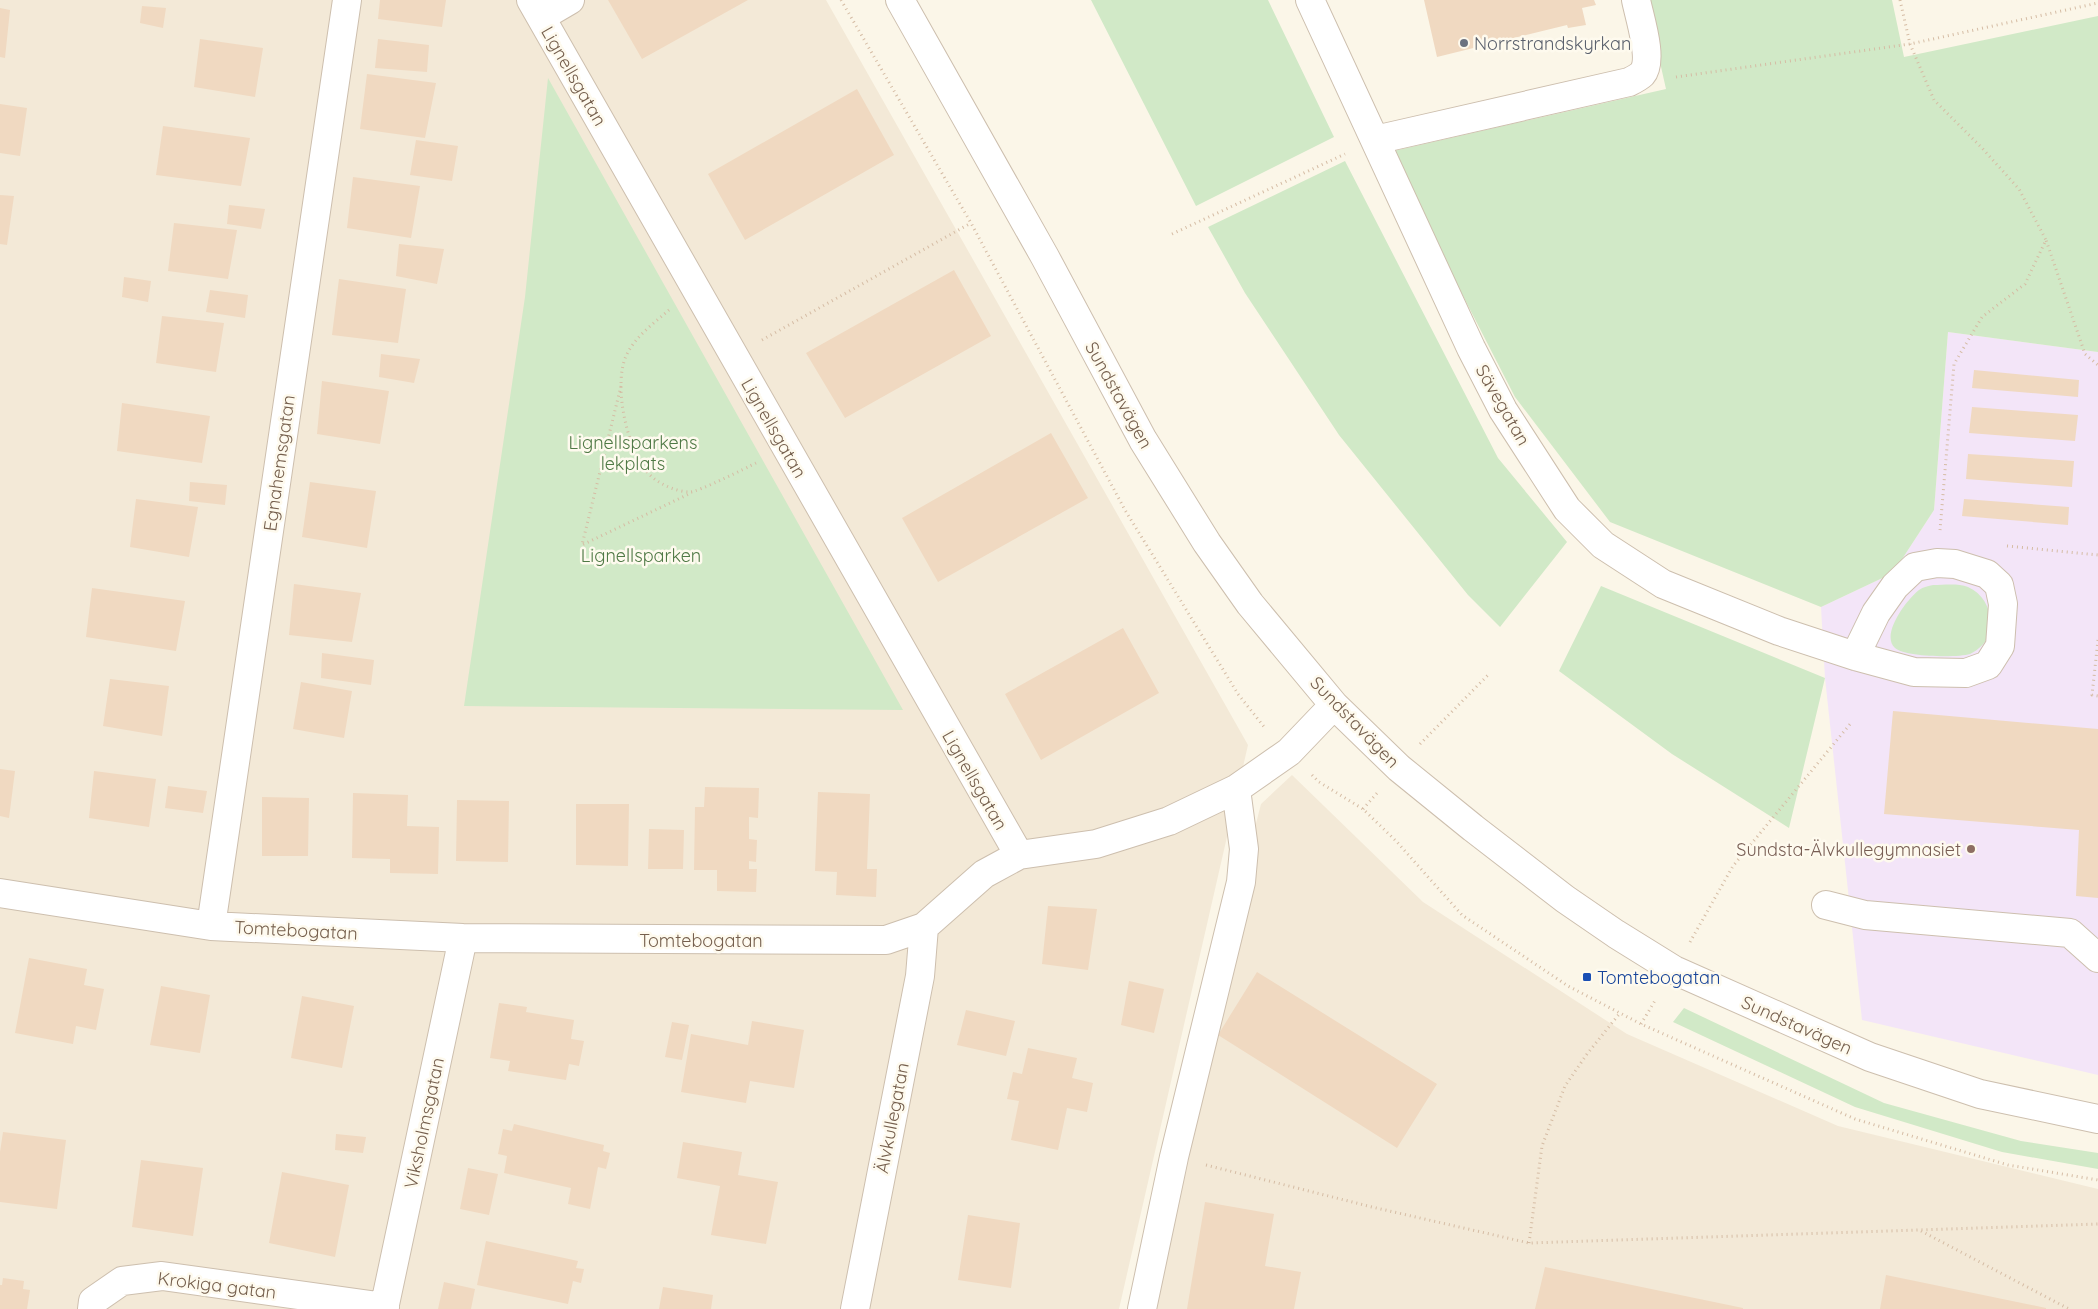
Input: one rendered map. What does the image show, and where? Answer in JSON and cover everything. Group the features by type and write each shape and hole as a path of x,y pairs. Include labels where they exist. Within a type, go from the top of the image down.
{"street":[{"name":"Egnahemsgatan","path":"211,926 347,0"},
{"path":"536,9 570,0"},
{"name":"Sundstavägen","path":"900,0 1045,256 1148,448 1207,543 1250,604 1334,705 1399,768 1473,828 1616,934 1674,970 1870,1057 1980,1094 2098,1119"},
{"name":"Sävegatan","path":"1310,0 1471,348 1503,410 1568,509 1604,545 1663,584 1779,631 1855,656 1914,672 1966,673 1988,665 2000,646 2003,604 1998,585 1987,574 1955,564 1937,562 1915,567 1895,586 1876,613 1855,656"},
{"path":"1375,140 1629,82 1643,74 1647,62 1646,47 1636,0"},
{"name":"Lignellsgatan","path":"536,9 1019,856"},
{"name":"Tomtebogatan","path":"0,893 211,926 463,938 886,940 924,927 984,874 1019,856 1096,844 1169,821 1236,789 1289,752 1334,705"},
{"path":"1142,1309 1174,1157 1241,882 1244,849 1236,789"},
{"path":"1826,906 1865,915 2070,933 2098,958"},
{"name":"Älvkullegatan","path":"855,1309 920,976 924,927"},
{"name":"Viksholmsgatan","path":"385,1308 463,938"},
{"name":"Krokiga gatan","path":"92,1309 93,1301 122,1281 162,1276 385,1308"}],"path":[{"path":"841,0 971,223 1125,510 1238,694 1258,720"},
{"path":"1900,0 1910,44 1934,100 1982,148 2019,189 2046,240 2085,354 2098,365"},
{"path":"1643,74 1653,80 1910,44 2098,3"},
{"path":"1172,234 1375,140"},
{"path":"733,356 971,223"},
{"path":"1937,562 1954,364 1982,317 2025,284 2046,240"},
{"path":"695,288 643,332 626,355 582,545 787,449"},
{"path":"621,383 624,417 628,433 633,449 649,475 668,487 691,493"},
{"path":"2005,546 2098,555"},
{"path":"2098,640 2092,696 2098,696"},
{"path":"1418,746 1490,673"},
{"path":"1700,924 1733,866 1850,723"},
{"path":"1320,782 1363,809 1396,841 1462,915 1568,986 1641,1024 1855,1119 2008,1165 2098,1180"},
{"path":"1529,1243 1542,1146 1565,1086 1586,1054 1620,1013"},
{"path":"1174,1157 1372,1207 1529,1243 2098,1224"},
{"path":"1920,1230 2069,1309"}],"shaded area":[{"path":"0,0 826,0 1248,745 1119,1309 0,1309"},
{"name":"Sundsta-Älvkullegymnasiet","path":"1948,332 2098,352 2098,1075 1862,1020 1825,678 1821,607 1893,573 1934,510"},
{"path":"1292,775 1423,902 1627,1034 1838,1126 2098,1189 2098,1309 1152,1309 1241,882 1261,804"}],"green space":[{"path":"1091,0 1268,0 1334,137 1196,206"},
{"path":"1646,0 1892,0 1904,57 2098,16 2098,352 1948,332 1934,510 1893,573 1821,607 1610,522 1515,397 1389,152 1666,89"},
{"name":"Lignellsparken","path":"548,78 903,710 464,706 525,297"},
{"path":"1345,161 1498,458 1567,542 1500,627 1468,595 1339,435 1245,293 1208,227"},
{"path":"1933,585 1968,587 1975,591 1986,603 1990,618 1988,634 1984,644 1972,653 1954,656 1920,655 1901,651 1895,648 1891,642 1893,626 1902,609 1919,590"},
{"path":"1601,586 1825,678 1789,828 1672,754 1559,671"},
{"path":"1684,1008 1884,1103 2021,1141 2098,1153 2098,1169 2002,1152 1855,1107 1673,1022"}],"building":[{"path":"380,0 446,0 442,27 378,19"},
{"path":"608,0 748,0 642,59"},
{"name":"Norrstrandskyrkan","path":"1424,0 1594,0 1596,5 1582,8 1586,25 1568,28 1567,25 1437,57"},
{"path":"142,6 166,8 163,28 140,23"},
{"path":"0,8 10,10 5,58 0,57"},
{"path":"200,39 263,48 255,97 194,87"},
{"path":"378,39 429,45 427,72 375,68"},
{"path":"367,74 436,83 425,138 360,129"},
{"path":"857,89 894,155 745,240 708,174"},
{"path":"0,104 27,108 20,156 0,153"},
{"path":"163,126 250,138 241,186 156,175"},
{"path":"416,140 458,146 452,181 410,175"},
{"path":"353,177 420,186 411,238 347,228"},
{"path":"0,195 14,196 7,245 0,244"},
{"path":"229,205 265,209 261,229 227,224"},
{"path":"174,223 237,230 228,279 168,271"},
{"path":"399,244 444,249 437,284 396,276"},
{"path":"954,270 991,336 845,418 806,353"},
{"path":"124,277 151,281 148,302 122,297"},
{"path":"339,279 406,289 398,343 332,335"},
{"path":"210,290 248,295 245,318 206,312"},
{"path":"162,316 224,323 216,372 156,363"},
{"path":"381,354 420,359 414,383 379,377"},
{"path":"1974,370 2079,380 2078,397 1972,388"},
{"path":"322,381 389,391 380,444 317,434"},
{"path":"122,403 210,416 202,463 117,451"},
{"path":"1972,407 2078,415 2075,441 1969,433"},
{"path":"1051,433 1088,498 938,582 902,518"},
{"path":"1968,454 2074,461 2072,487 1966,479"},
{"path":"190,482 227,485 225,505 189,501"},
{"path":"310,482 376,491 367,548 302,537"},
{"path":"136,499 198,507 189,557 130,547"},
{"path":"1964,499 2069,507 2068,525 1962,516"},
{"path":"294,584 361,593 352,642 289,635"},
{"path":"92,588 185,601 176,651 86,637"},
{"path":"1123,628 1159,693 1041,760 1005,694"},
{"path":"322,653 374,660 371,685 321,678"},
{"path":"110,679 169,686 162,736 103,726"},
{"path":"301,682 352,691 344,738 293,729"},
{"name":"Sundsta-Älvkullegymnasiet","path":"1893,711 2098,729 2098,898 2076,896 2079,830 1884,814"},
{"path":"0,769 15,771 9,818 0,816"},
{"path":"94,771 156,779 149,827 89,818"},
{"path":"168,786 207,791 203,813 165,808"},
{"path":"705,787 759,788 758,818 749,817 749,839 757,840 756,862 749,861 749,869 757,869 756,892 717,891 717,870 694,870 695,807 704,807"},
{"path":"818,792 870,794 867,869 877,869 876,897 836,895 837,872 815,871"},
{"path":"353,793 408,795 407,826 439,827 438,874 390,873 390,859 352,858"},
{"path":"262,797 309,798 308,856 262,856"},
{"path":"457,800 509,801 508,862 456,861"},
{"path":"576,804 629,804 628,866 576,865"},
{"path":"649,829 684,830 683,869 648,869"},
{"path":"1048,906 1097,909 1088,970 1042,964"},
{"path":"29,958 87,969 84,985 104,989 96,1030 76,1026 73,1044 15,1033"},
{"path":"1257,972 1437,1084 1397,1148 1218,1035"},
{"path":"1129,981 1164,989 1154,1033 1121,1025"},
{"path":"161,986 210,995 200,1053 150,1045"},
{"path":"302,996 354,1006 342,1068 291,1058"},
{"path":"499,1003 527,1007 526,1012 574,1020 571,1039 584,1041 579,1066 569,1064 566,1080 508,1071 510,1061 490,1058"},
{"path":"966,1010 1015,1021 1006,1056 957,1045"},
{"path":"752,1021 804,1030 794,1088 750,1081 746,1103 681,1092 691,1034 748,1045"},
{"path":"672,1022 689,1025 682,1060 665,1057"},
{"path":"1028,1048 1077,1058 1072,1078 1093,1083 1087,1112 1067,1108 1058,1150 1011,1140 1019,1101 1007,1099 1013,1072 1022,1074"},
{"path":"514,1124 604,1145 603,1151 610,1153 606,1169 598,1167 590,1209 568,1204 571,1188 504,1173 507,1156 498,1154 503,1129 512,1131"},
{"path":"3,1132 66,1140 57,1209 0,1202 0,1152"},
{"path":"336,1134 366,1137 363,1153 335,1150"},
{"path":"683,1142 742,1152 738,1175 778,1182 766,1244 711,1235 720,1186 677,1178"},
{"path":"141,1160 203,1168 193,1236 132,1227"},
{"path":"468,1168 498,1174 489,1215 460,1209"},
{"path":"282,1172 349,1185 335,1257 269,1243"},
{"path":"1205,1202 1274,1214 1265,1266 1301,1272 1294,1309 1187,1309"},
{"path":"968,1215 1020,1223 1011,1288 958,1280"},
{"path":"486,1241 578,1261 576,1268 584,1269 581,1283 573,1281 568,1304 477,1285"},
{"path":"1545,1267 1743,1308 1743,1309 1535,1309"},
{"path":"1886,1275 2046,1308 2046,1309 1880,1309"},
{"path":"3,1278 24,1281 23,1289 30,1290 27,1309 0,1309 0,1285 2,1285"},
{"path":"444,1282 475,1289 471,1309 438,1309"},
{"path":"663,1287 713,1295 711,1309 659,1309"}],"place":[{"name":"Norrstrandskyrkan","path":"1464,43"},
{"name":"Sundsta-Älvkullegymnasiet","path":"1971,849"},
{"name":"Tomtebogatan","path":"1587,977"}],"park label":[{"name":"Lignellsparkens lekplats","path":"633,452"}]}
